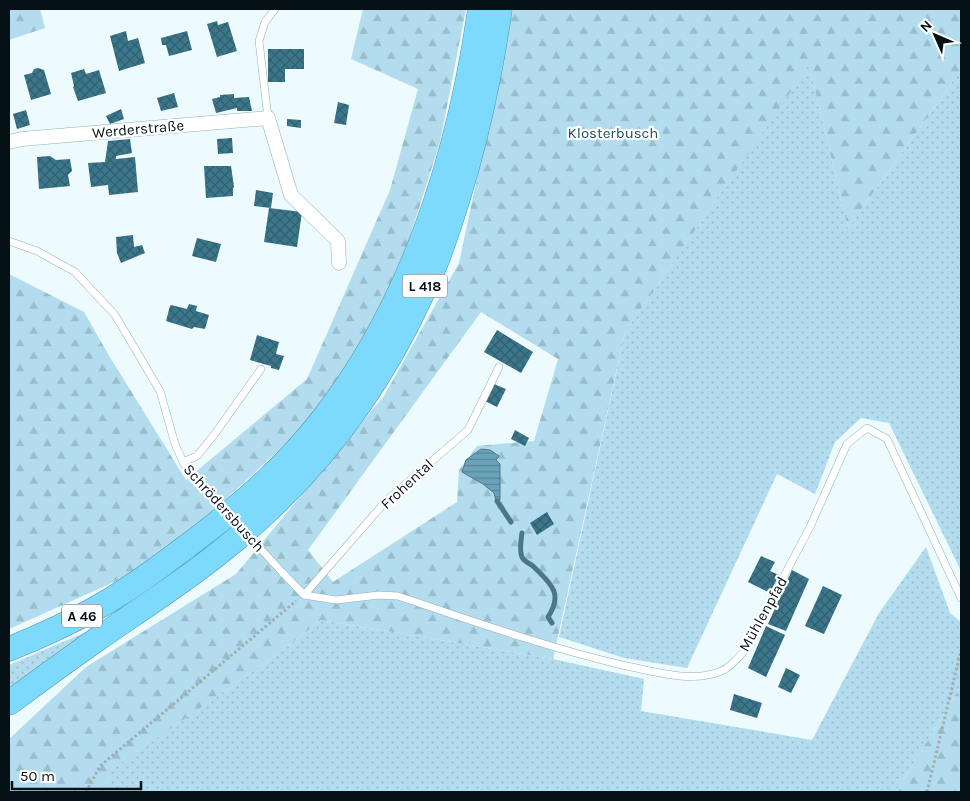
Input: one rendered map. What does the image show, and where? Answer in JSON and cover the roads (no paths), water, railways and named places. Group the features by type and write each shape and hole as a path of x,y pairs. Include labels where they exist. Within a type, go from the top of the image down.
{"highway":[{"name":"L 418","path":"150,574 249,497 283,464 321,421 357,371 390,315 415,261 436,200 461,109 480,9"},
{"name":"L 418","path":"9,703 163,595 260,519 338,436 376,379 407,327 439,257 481,114 500,9"},
{"name":"A 46","path":"9,649 90,612 150,574"}],"street":[{"name":"Werderstraße","path":"9,142 22,139 268,118"},
{"path":"268,118 291,195 338,241 339,263"}],"lane":[{"path":"268,118 259,41 266,22 275,9"},
{"name":"Schrödersbusch","path":"9,241 37,250 75,272 115,315 160,391 182,462 304,594"},
{"name":"Frohental","path":"304,594 386,501 468,430 499,367"},
{"path":"182,462 197,456 261,369"},
{"name":"Mühlenpfad","path":"304,594 336,600 378,595 398,596 578,655 670,674 691,676 720,672 733,663 749,644 810,527 847,444 866,428 887,439 961,598"}],"waterway":[{"path":"497,501 511,522"},
{"path":"522,533 520,548 523,559 540,573 553,589 555,601 548,617 552,623"}],"park label":[{"name":"Klosterbusch","path":"613,133"}]}
